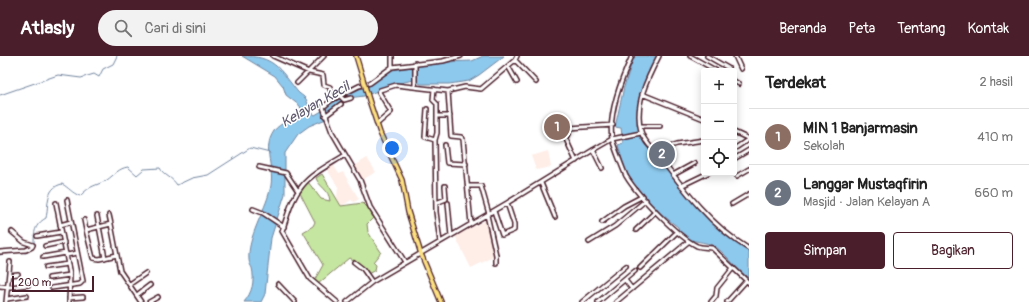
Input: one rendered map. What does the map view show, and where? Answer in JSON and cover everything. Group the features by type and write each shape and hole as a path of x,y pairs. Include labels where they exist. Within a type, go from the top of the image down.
{"main road":[{"path":"356,56 377,124 402,180 408,212 421,254 442,302"}],"street":[{"path":"273,56 309,72 323,75 323,84 330,87 332,100"},
{"path":"297,82 324,56"},
{"path":"392,56 392,67"},
{"path":"405,262 377,220 366,200 360,180 325,116 323,105 339,95 370,83 392,67 443,61 461,56"},
{"path":"377,124 392,112 380,91 395,84 415,85 448,91 465,87 478,90 483,88 515,60 517,56"},
{"path":"626,56 632,57 615,105 613,125 614,139 627,177 656,211 688,242 700,248 712,248 749,283"},
{"path":"658,56 646,80 642,94 639,133 681,186 719,229 749,249"},
{"path":"690,56 712,68"},
{"path":"707,56 728,68"},
{"path":"734,56 742,69"},
{"path":"515,60 536,82"},
{"path":"415,64 415,85"},
{"path":"508,66 517,82"},
{"path":"434,89 433,100 438,104 437,138 434,140 436,203 440,242"},
{"path":"448,91 451,136 462,138 466,164 471,224"},
{"path":"642,94 701,118"},
{"path":"339,95 344,100 351,98"},
{"path":"325,116 341,104"},
{"path":"427,108 425,137 434,140"},
{"path":"437,116 450,116"},
{"path":"576,161 565,137 569,134 569,128 613,125"},
{"path":"640,126 660,126"},
{"path":"347,302 372,282 541,183 593,150 614,139 639,133"},
{"path":"737,133 749,139"},
{"path":"737,147 749,139"},
{"path":"655,152 675,145 701,141"},
{"path":"445,145 447,163 466,164"},
{"path":"593,150 602,168"},
{"path":"737,157 749,150"},
{"path":"337,302 310,279 283,234 290,206 298,191 317,173 345,155"},
{"path":"673,175 695,163"},
{"path":"259,167 287,174 298,191"},
{"path":"737,176 749,169"},
{"path":"681,186 702,176"},
{"path":"541,183 555,217"},
{"path":"436,203 446,199 445,186"},
{"path":"468,186 481,186 496,255 496,264"},
{"path":"732,204 749,194"},
{"path":"602,222 624,206 642,196"},
{"path":"52,288 80,284 83,281 67,200"},
{"path":"589,242 615,226 646,200"},
{"path":"56,203 70,275 69,302"},
{"path":"448,203 451,236"},
{"path":"494,211 502,234 514,230 514,224 507,203"},
{"path":"253,209 276,220 284,227"},
{"path":"636,230 656,211"},
{"path":"109,215 120,271 141,302"},
{"path":"96,216 105,258"},
{"path":"84,220 93,258 105,258 117,255"},
{"path":"60,225 71,222"},
{"path":"86,230 111,224"},
{"path":"0,252 26,250 32,247 33,245 24,242 12,232"},
{"path":"37,236 61,232"},
{"path":"640,268 677,232"},
{"path":"45,246 64,242"},
{"path":"616,302 688,242"},
{"path":"43,257 77,253"},
{"path":"10,262 6,300 27,296"},
{"path":"354,262 363,269 372,282"},
{"path":"46,267 68,264"},
{"path":"582,302 626,266"},
{"path":"711,302 716,296 717,288 733,268"},
{"path":"598,302 635,271"},
{"path":"130,284 146,273"},
{"path":"9,275 18,274"},
{"path":"49,278 70,275"},
{"path":"625,280 632,289"},
{"path":"727,302 746,281"},
{"path":"278,284 295,302"},
{"path":"0,286 28,285"},
{"path":"137,296 150,285"},
{"path":"602,285 608,293"},
{"path":"149,302 158,296"},
{"path":"69,298 83,297"}],"shaded area":[{"path":"566,117 569,136 547,139 545,118"},
{"path":"548,151 551,167 536,170 531,156"},
{"path":"367,158 376,172 362,180 353,167"},
{"path":"333,164 339,174 343,172 359,199 354,202 351,200 342,206 339,202 337,197 338,187 326,168"},
{"path":"488,219 496,256 471,268 455,236"}],"green space":[{"path":"322,174 341,206 363,203 370,210 373,218 367,224 368,232 381,252 373,262 376,265 375,270 368,274 363,266 349,258 318,284 314,281 323,265 303,232 313,226 315,222 300,193 308,182 321,199 330,201 328,194 316,178"}],"water":[{"path":"242,56 262,58 275,65 306,99 310,110 315,115 327,108 333,100 369,85 392,70 444,62 472,61 483,56 504,56 469,81 449,84 421,84 413,80 396,84 364,96 348,98 326,119 309,126 298,134 285,153 285,194 271,238 265,294 261,302 244,302 251,291 253,282 249,252 253,234 270,190 270,138 280,125 303,115 300,106 286,95 283,86 275,76"},
{"path":"634,56 657,56 647,76 641,96 639,115 640,138 645,142 680,187 705,215 733,240 749,251 749,278 744,275 717,248 708,243 692,240 683,236 678,227 644,197 628,175 623,164 618,145 623,143 621,128 615,127 624,87"}],"waterway":[{"path":"0,95 58,75 81,78 94,74 99,77 103,69 113,64 117,56"},
{"path":"34,245 34,236 37,226 46,218 50,193 53,189 62,184 80,196 90,188 107,180 117,172 128,167 137,175 144,169 160,168 177,185 192,178 208,175 250,148 270,153"},
{"path":"20,252 26,253 33,248"},
{"path":"0,255 7,253"}],"place":[{"name":"MIN 1 Banjarmasin","path":"557,127"},
{"name":"Langgar Mustaqfirin","path":"662,154"}],"water label":[{"name":"Kelayan Kecil","path":"315,104"}]}
